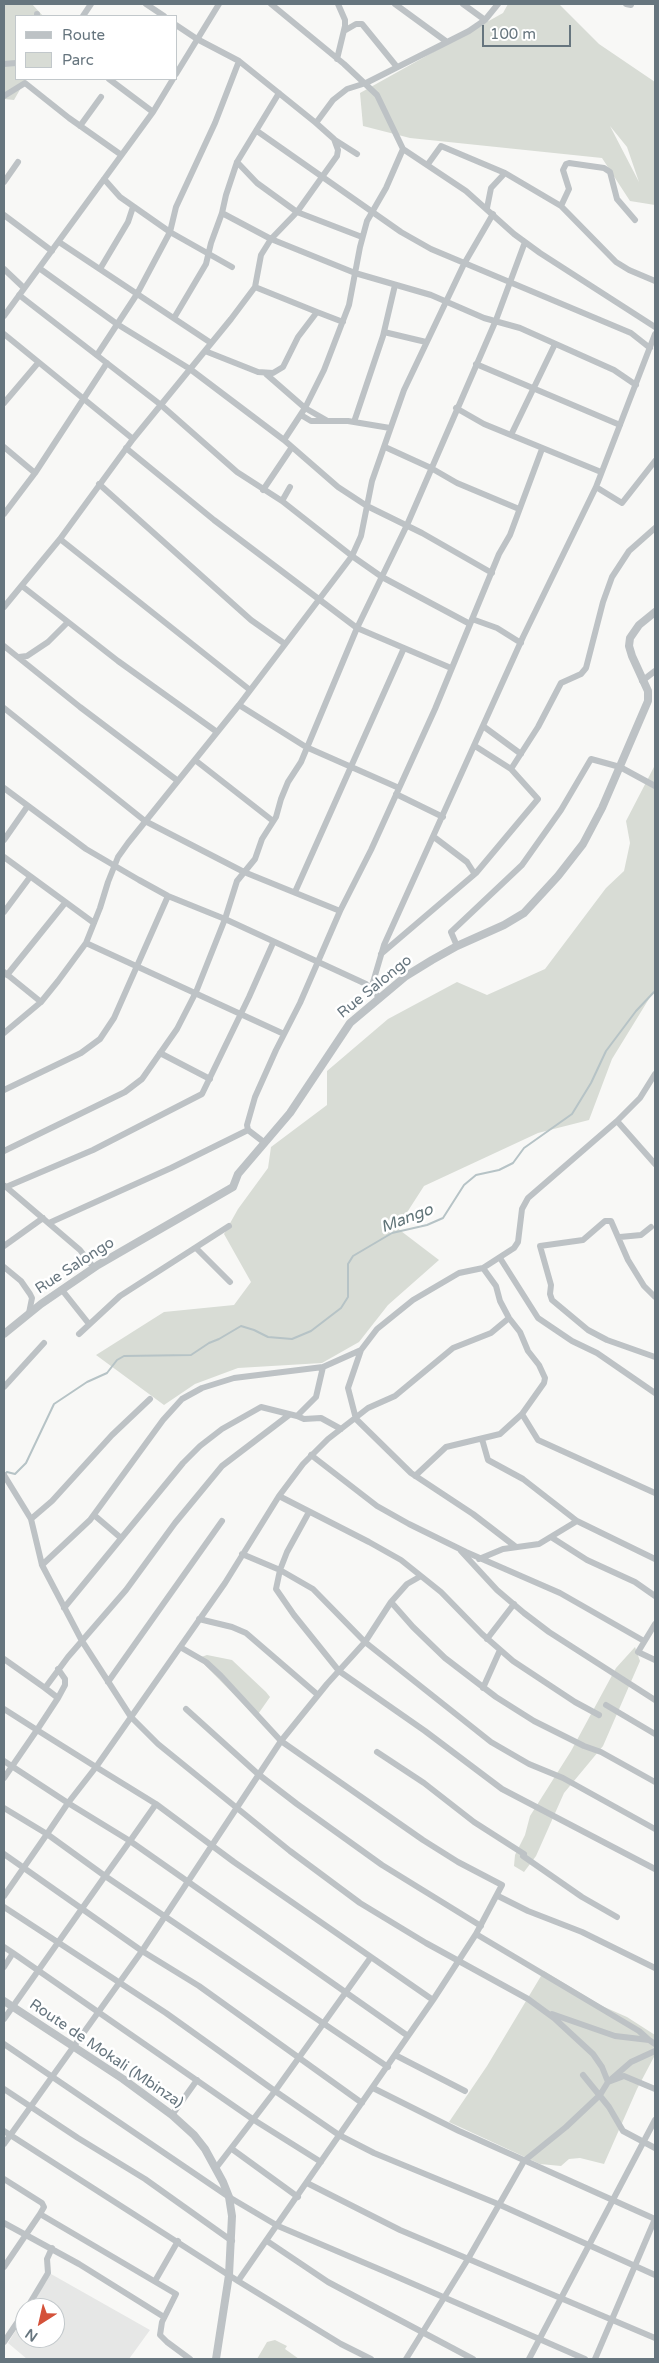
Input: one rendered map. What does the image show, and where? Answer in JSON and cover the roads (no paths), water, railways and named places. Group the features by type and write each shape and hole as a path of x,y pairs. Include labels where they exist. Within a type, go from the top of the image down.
{"street":[{"path":"84,15 91,4"},
{"path":"146,4 162,15"},
{"path":"178,71 218,4"},
{"path":"271,4 366,83 381,102 403,149 428,164 487,208 526,242 655,327"},
{"path":"336,59 345,20 338,4"},
{"path":"394,4 447,42"},
{"path":"463,4 485,20"},
{"path":"316,122 341,93 347,89 366,83 447,42 485,20 498,4"},
{"path":"344,31 356,24 362,24 397,67"},
{"path":"178,26 197,39 239,61 316,122 334,139 357,154"},
{"path":"98,355 137,294 170,232 176,207 214,123 239,61"},
{"path":"110,80 153,112"},
{"path":"4,316 120,154 153,112 172,80"},
{"path":"4,96 25,81 80,126 120,154"},
{"path":"174,318 203,271 238,162 280,93"},
{"path":"80,126 102,97"},
{"path":"257,131 322,178 373,210 401,232 464,264 631,333 650,348"},
{"path":"4,607 60,539 133,439 255,287 262,255 271,239 297,212 337,156 338,150 334,139"},
{"path":"428,164 441,146 504,173 561,206 616,262 655,281"},
{"path":"284,440 305,408 324,370 354,289 362,237 403,149"},
{"path":"4,182 18,162"},
{"path":"238,162 257,183 297,212 362,237"},
{"path":"561,206 569,189 563,174 566,164 604,168 612,175 617,199 635,220"},
{"path":"487,208 491,188 504,173"},
{"path":"104,178 114,193 133,207 170,232 232,268"},
{"path":"100,269 128,222 133,207"},
{"path":"222,213 271,239 355,273 431,295 484,318 496,320 555,344 614,370 636,385"},
{"path":"4,1033 41,1002 86,943 115,865 128,842 239,706 352,556 361,536 372,481 404,390 464,264 493,214"},
{"path":"4,215 52,251"},
{"path":"58,242 211,343"},
{"path":"4,1151 125,1092 142,1078 176,1032 196,992 225,919 237,881 255,859 262,839 273,822 288,782 301,762 306,747 334,688 356,628 406,525 496,320 526,242"},
{"path":"39,268 117,324 190,369 284,440 338,487 366,506 461,554 492,573"},
{"path":"4,269 24,288"},
{"path":"354,422 384,332 395,285"},
{"path":"255,287 343,322"},
{"path":"20,295 161,405 237,472 282,502 382,577 471,622 497,628 521,643"},
{"path":"205,351 232,363 266,374 273,374 283,367 298,338 317,312"},
{"path":"384,332 426,342"},
{"path":"4,334 133,439"},
{"path":"371,989 381,954 483,726 596,487 655,334"},
{"path":"511,435 555,344"},
{"path":"4,403 38,363"},
{"path":"4,514 35,473 107,363"},
{"path":"476,364 533,390 620,425"},
{"path":"266,374 305,408 326,420"},
{"path":"456,408 484,424 601,472"},
{"path":"301,414 311,421 354,422 390,428"},
{"path":"263,490 292,447"},
{"path":"385,447 431,468 458,483 519,509"},
{"path":"126,448 214,520 356,628 451,668"},
{"path":"265,1143 248,1130 247,1125 255,1097 340,911 398,791 519,509 527,483 542,449"},
{"path":"5,450 35,473"},
{"path":"596,487 622,503 655,461"},
{"path":"99,484 244,614 285,644"},
{"path":"282,502 290,487"},
{"path":"511,769 538,727 561,683 581,674 586,668 603,602 612,577 629,551 655,528"},
{"path":"60,539 250,690"},
{"path":"22,586 152,687 217,732"},
{"name":"Rue Salongo","path":"4,1334 29,1313 94,1268 230,1190 236,1184 238,1174 290,1113 344,1029 379,997 406,976 457,946 500,927 524,913 558,876 588,835 620,767 649,697 629,646 630,638 639,625 655,612"},
{"path":"19,657 37,650 68,622"},
{"path":"4,646 80,707 178,781"},
{"path":"295,892 404,648"},
{"path":"642,681 655,670"},
{"path":"239,706 306,747 398,791 443,817"},
{"path":"4,708 145,821 244,872 340,911"},
{"path":"483,726 521,754"},
{"path":"381,954 429,915 474,873 538,798 511,769 475,746"},
{"path":"457,946 451,932 522,865 561,810 591,758 620,767 655,786"},
{"path":"195,760 273,822"},
{"path":"4,788 27,807 86,849 168,896 225,919 317,964 366,984 379,997"},
{"path":"4,840 27,807"},
{"path":"434,837 467,862 474,873"},
{"path":"4,857 94,923"},
{"path":"4,912 30,877"},
{"path":"4,1090 81,1053 100,1039 114,1018 168,896"},
{"path":"41,1002 6,974 65,903"},
{"path":"86,943 242,1013 284,1034"},
{"path":"94,1268 80,1250 5,1187 93,1150 198,1097 210,1079 273,943"},
{"path":"160,1053 210,1079"},
{"path":"516,1547 473,1514 415,1476 356,1419 348,1388 361,1350 377,1329 411,1301 459,1273 482,1268 500,1258 517,1245 522,1209 528,1198 617,1121 640,1098 655,1074"},
{"path":"617,1121 655,1164"},
{"path":"49,1224 248,1130"},
{"path":"4,1248 43,1218"},
{"path":"655,1297 644,1286 628,1260 620,1238 610,1220 605,1221 583,1240 540,1246 551,1284 550,1297 588,1330 608,1340 655,1357"},
{"path":"80,1334 120,1296 229,1226"},
{"path":"620,1238 641,1235 650,1227"},
{"path":"196,1248 230,1282"},
{"path":"500,1258 538,1318 572,1341 597,1352 655,1393"},
{"path":"4,1267 21,1281 30,1294 32,1298 29,1313"},
{"path":"415,1476 446,1447 500,1434 522,1414 545,1380 540,1365 528,1351 520,1332 509,1318 496,1286 482,1268"},
{"path":"62,1290 89,1324"},
{"path":"4,1896 180,1647 279,1496 311,1455 368,1408 395,1396 452,1348 491,1333 509,1318"},
{"path":"4,1387 44,1343"},
{"path":"42,1565 64,1546 94,1515 162,1420 182,1399 202,1388 234,1378 323,1367 361,1350"},
{"path":"297,1416 316,1397 323,1367"},
{"path":"31,1519 52,1501 106,1442 150,1399"},
{"path":"64,1608 183,1464 200,1446 222,1429 261,1407 304,1419 321,1418 341,1430"},
{"path":"522,1414 538,1440 655,1492"},
{"path":"45,1688 126,1590 175,1524 222,1466 289,1415"},
{"path":"482,1439 488,1460 523,1479 577,1521 655,1559"},
{"path":"311,1455 377,1506 459,1549 560,1593 644,1641"},
{"path":"6,1478 31,1519 42,1565 64,1608 82,1641 131,1717 158,1744 237,1809 360,1903 459,1961 521,1994 545,2011 593,2054 602,2067 608,2082"},
{"path":"279,1496 400,1560 454,1603 487,1639 500,1650 543,1682 599,1715"},
{"path":"309,1512 280,1570 276,1585 278,1593 339,1671 425,1731 502,1789 655,1869"},
{"path":"94,1515 121,1538"},
{"path":"108,1682 222,1521"},
{"path":"479,1558 500,1550 539,1544 577,1521"},
{"path":"551,1537 587,1560 635,1582 655,1596"},
{"path":"459,1549 473,1567 549,1632 655,1700"},
{"path":"242,1554 280,1570 318,1592 365,1642 491,1742 529,1764 563,1778 655,1829"},
{"path":"4,2144 7,2133 52,2077 142,1951 281,1740 365,1642 391,1602 404,1587 421,1576"},
{"path":"391,1602 445,1658 483,1688 534,1721 584,1746 601,1752 655,1782"},
{"path":"487,1639 514,1604"},
{"path":"199,1619 224,1624 246,1633 318,1695"},
{"path":"655,1624 638,1652 655,1660"},
{"path":"180,1647 206,1662 281,1740 423,1840 458,1862 502,1885 498,1896 476,1934 434,2000 362,2104 338,2135 298,2197 238,2281"},
{"path":"483,1688 500,1650"},
{"path":"4,1659 58,1698"},
{"path":"4,1778 65,1685 65,1679 58,1670"},
{"path":"606,1705 655,1734"},
{"path":"4,1709 156,1804 211,1846 434,2000"},
{"path":"186,1709 258,1774 382,1865 480,1926"},
{"path":"378,1752 582,1897 617,1917"},
{"path":"4,1761 130,1841 408,2036"},
{"path":"4,2019 156,1804"},
{"path":"4,1808 46,1834 388,2067"},
{"path":"4,1854 142,1951 199,1986 362,2104"},
{"path":"498,1896 528,1911 616,1948 655,1968"},
{"path":"4,1907 222,2052 338,2135 498,2204 655,2275"},
{"path":"476,1934 615,2016 639,2031 652,2042"},
{"path":"4,1947 254,2120 321,2162"},
{"path":"4,1967 13,1953"},
{"path":"216,2168 254,2120 371,1957"},
{"name":"Route de Mokali (Mbinza)","path":"4,2001 172,2115 194,2134 216,2168 229,2197 232,2241 229,2276 216,2359"},
{"path":"545,2011 615,2036 652,2042"},
{"path":"4,2044 229,2197 278,2226 585,2359"},
{"path":"406,2359 445,2299 524,2160 566,2127 600,2095 608,2082 631,2062 655,2051"},
{"path":"395,2055 465,2091"},
{"path":"583,2075 600,2095 623,2131 655,2148"},
{"path":"608,2082 624,2076 655,2089"},
{"path":"172,2115 197,2080"},
{"path":"373,2088 524,2160 655,2219 595,2359"},
{"path":"4,2089 29,2107 145,2179 232,2241"},
{"path":"529,2359 655,2120"},
{"path":"7,2133 178,2241 229,2276 341,2344 371,2359"},
{"path":"232,2149 298,2197"},
{"path":"4,2179 42,2203 44,2207 4,2267"},
{"path":"307,2183 400,2230 611,2321 655,2338"},
{"path":"40,2214 176,2294 164,2316 160,2329 163,2338 190,2359"},
{"path":"4,2223 52,2248 164,2316"},
{"path":"155,2281 178,2241"},
{"path":"267,2241 328,2282 422,2334 473,2359"},
{"path":"33,2298 48,2273 47,2260 52,2248"},
{"path":"4,2342 15,2326"}],"waterway":[{"name":"Mango","path":"5,1474 7,1472 15,1474 26,1463 54,1404 87,1382 107,1373 117,1360 124,1356 191,1355 241,1326 268,1337 292,1339 311,1331 341,1308 348,1297 348,1264 353,1256 392,1233 427,1225 443,1218 464,1185 476,1175 499,1170 513,1163 524,1148 572,1114 591,1083 606,1051 636,1011 655,991"}]}
